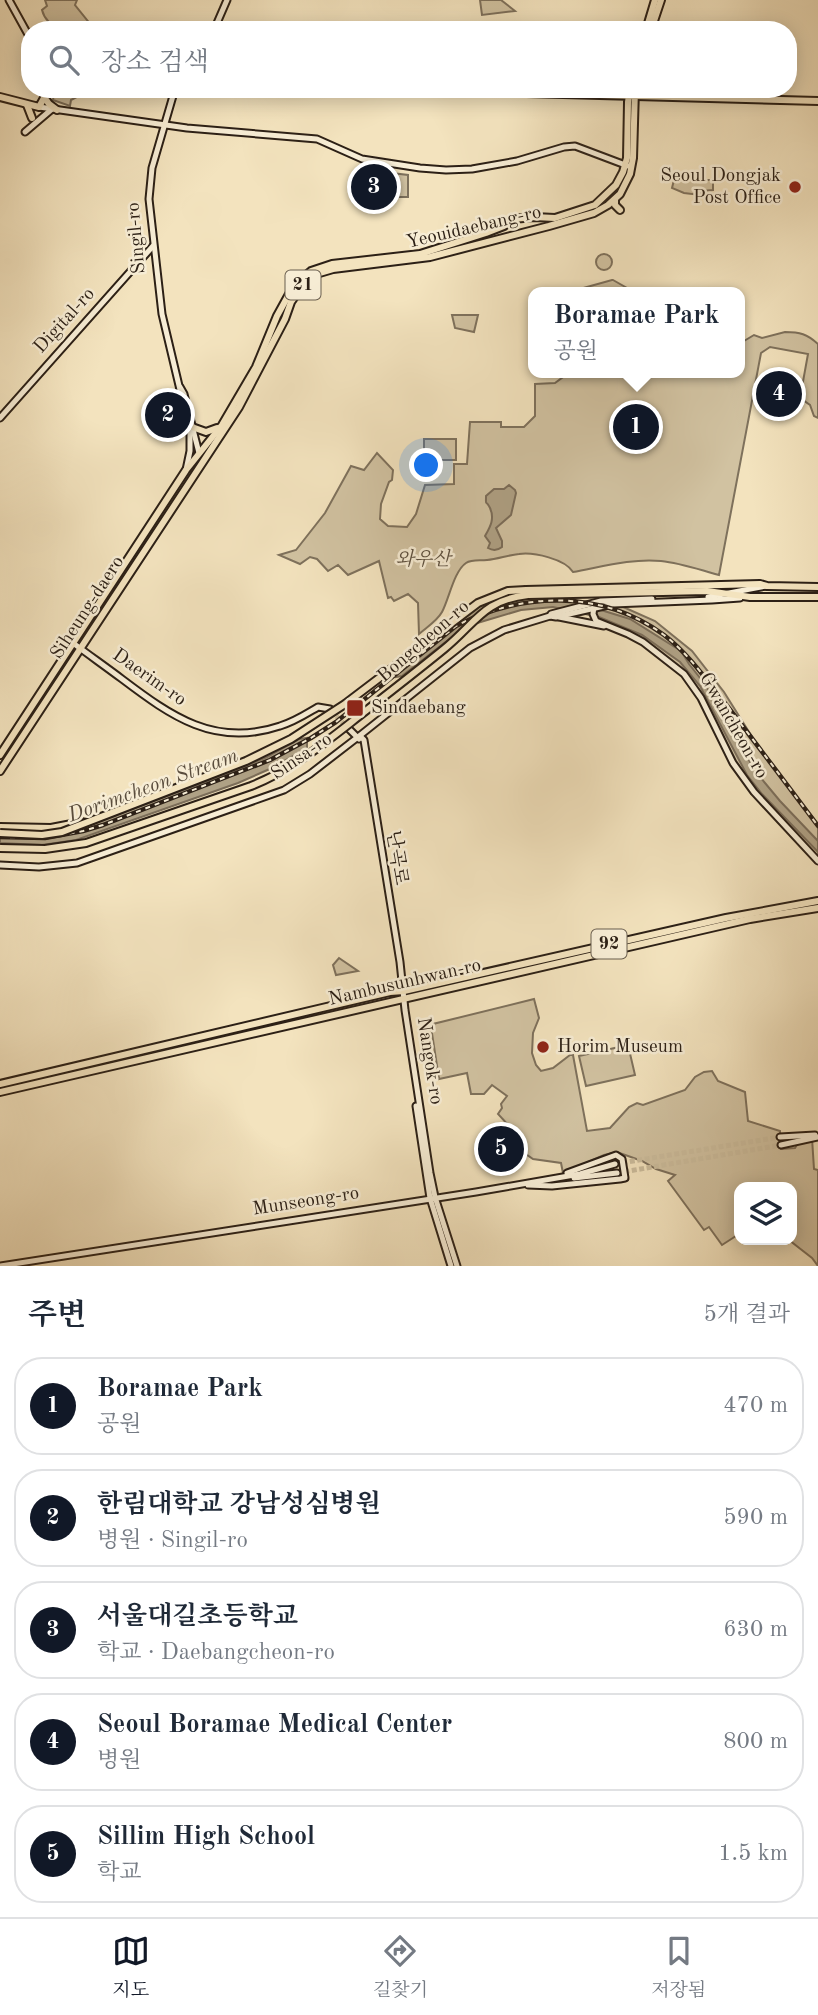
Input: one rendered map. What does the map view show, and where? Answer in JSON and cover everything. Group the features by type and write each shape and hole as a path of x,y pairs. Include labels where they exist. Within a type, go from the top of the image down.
{"main road":[{"path":"9,0 21,22"},
{"path":"218,21 227,0"},
{"path":"649,21 655,0"},
{"path":"654,21 661,0"},
{"path":"0,97 54,110 317,139 362,159 420,168 472,169 575,146 628,166"},
{"path":"39,107 44,98"},
{"path":"47,98 54,110"},
{"name":"Singil-ro","path":"172,98 150,182 149,199 162,314 190,432 186,470"},
{"path":"620,210 615,205 615,200 628,180 632,98"},
{"path":"756,98 818,101"},
{"path":"27,105 33,118"},
{"path":"25,132 54,110"},
{"name":"Yeouidaebang-ro","path":"199,453 222,425 256,367 276,316 293,287 306,274 332,264 426,252 486,233 513,219 555,218 595,205 616,186 628,166"},
{"name":"Yeouidaebang-ro","path":"201,462 251,386 285,319 290,303 309,278 348,266 430,257 594,213 615,200"},
{"path":"513,219 513,228 521,232 527,225 526,217"},
{"name":"Digital-ro","path":"0,418 153,246"},
{"path":"140,260 149,261 155,267"},
{"name":"Singil-ro","path":"179,384 199,453"},
{"path":"192,427 206,432 222,425"},
{"name":"Siheung-daero","path":"0,755 199,453"},
{"name":"Siheung-daero","path":"0,771 201,462"},
{"name":"Bongcheon-ro","path":"0,848 45,849 86,843 272,777 300,762 323,745 446,648 488,608 508,598 527,592 760,584 818,587"},
{"name":"Sinsa-ro","path":"0,866 39,867 76,863 274,794 310,774 479,642 504,629 592,603 711,597 767,586"},
{"path":"809,586 816,589 814,597"},
{"name":"Bongcheon-ro","path":"0,832 53,834 246,761 291,739 345,704 478,603 508,591 707,591 750,597 814,597"},
{"name":"Sinsa-ro","path":"555,615 622,601 750,597"},
{"name":"Gwancheon-ro","path":"594,607 593,617 596,621 643,642 684,674 701,698 733,762 746,781 818,861"},
{"name":"Gwancheon-ro","path":"555,615 592,625 607,626"},
{"name":"Daerim-ro","path":"73,643 157,706 185,722 212,731 262,731 293,721 318,707 330,709"},
{"path":"349,729 359,736"},
{"name":"Nangok-ro","path":"359,736 364,740 400,962 402,996 433,1199 451,1266"},
{"path":"0,827 51,828 95,820"},
{"name":"Nambusunhwan-ro","path":"0,1092 356,1011 402,996 726,918 818,901"},
{"name":"Nambusunhwan-ro","path":"1,1083 390,992 402,996 750,919 818,908"},
{"path":"780,1137 818,1136"},
{"path":"781,1145 818,1136"},
{"path":"525,1185 552,1186 621,1179 625,1178 625,1175 622,1159 614,1155 555,1178"},
{"name":"Munseong-ro","path":"15,1266 433,1199 555,1178 615,1164"},
{"name":"Munseong-ro","path":"0,1266 617,1173"},
{"name":"Nangok-ro","path":"433,1199 457,1266"}],"green space":[{"path":"45,0 77,0 75,5 88,21 48,21 42,10 47,6"},
{"path":"480,0 501,0 515,11 482,15"},
{"path":"75,98 71,100 70,106 53,100"},
{"path":"374,171 408,175 408,197 375,197"},
{"path":"358,179 368,179 369,198 359,198"},
{"path":"674,180 713,180 713,190 701,191 700,195 684,193 672,188"},
{"path":"604,254 610,256 610,268 604,270 598,268 596,262 598,256"},
{"path":"612,280 625,287 587,287"},
{"path":"452,315 478,315 474,332 455,328"},
{"name":"와우산","path":"795,332 818,344 818,418 814,416 810,405 800,398 808,354 770,347 761,353 719,575 683,565 650,560 573,572 563,563 533,554 471,561 458,572 440,615 419,634 418,603 408,594 394,601 391,597 388,598 379,561 348,575 338,565 328,571 317,559 310,557 300,564 279,555 296,550 325,513 351,466 364,470 377,453 393,470 392,480 381,504 380,519 388,526 407,527 416,514 425,485 454,484 454,464 467,464 470,422 501,422 501,427 524,427 535,416 535,384 555,383 562,378 745,378 745,340 754,335 762,338"},
{"path":"424,439 456,439 456,460 424,460"},
{"path":"606,602 655,621 692,651 724,692 764,756 818,824 818,859 753,790 733,760 692,682 629,633 597,625"},
{"path":"339,958 358,971 336,975 333,965"},
{"path":"534,999 539,1018 533,1033 532,1053 536,1065 541,1071 553,1068 573,1055 587,1131 610,1128 629,1107 637,1103 643,1105 685,1090 695,1077 712,1071 718,1081 745,1092 748,1121 780,1131 781,1149 795,1148 798,1143 812,1138 814,1169 818,1170 818,1266 795,1245 797,1182 734,1182 734,1237 722,1245 709,1227 704,1230 668,1181 675,1175 617,1152 563,1173 561,1163 533,1159 523,1152 510,1127 498,1114 507,1096 492,1085 484,1094 471,1094 467,1073 439,1079 431,1027 433,1024"},
{"path":"628,1045 635,1075 586,1086 579,1056"}],"shaded area":[{"path":"509,485 516,493 511,515 496,528 502,547 492,550 488,548 490,543 485,536 492,519 486,496 494,489 504,489"},
{"path":"527,593 559,597 630,619 681,651 727,720 755,771 818,841 818,852 747,775 700,686 680,662 642,635 599,617 553,607 521,610 474,624 457,633 402,676 396,677 397,669 480,606 499,597"},
{"name":"Dorimcheon Stream","path":"307,738 307,748 272,768 238,783 76,840 42,845 0,843 0,835 73,831 234,771 299,739"}],"tunnel":[{"path":"331,711 349,729"},
{"path":"615,1164 780,1137"},
{"path":"617,1173 781,1145"}],"railway":[{"path":"0,837 45,838 83,831 270,760 336,722 456,626 507,607 561,600 614,609 640,620 664,635 706,678 818,826"}],"place":[{"name":"서울대길초등학교","path":"374,187"},
{"name":"Seoul Dongjak Post Office","path":"795,187"},
{"name":"Seoul Boramae Medical Center","path":"779,394"},
{"name":"한림대학교 강남성심병원","path":"168,415"},
{"name":"Boramae Park","path":"636,427"},
{"name":"Sindaebang","path":"355,708"},
{"name":"Horim Museum","path":"543,1047"},
{"name":"Sillim High School","path":"501,1149"}]}
